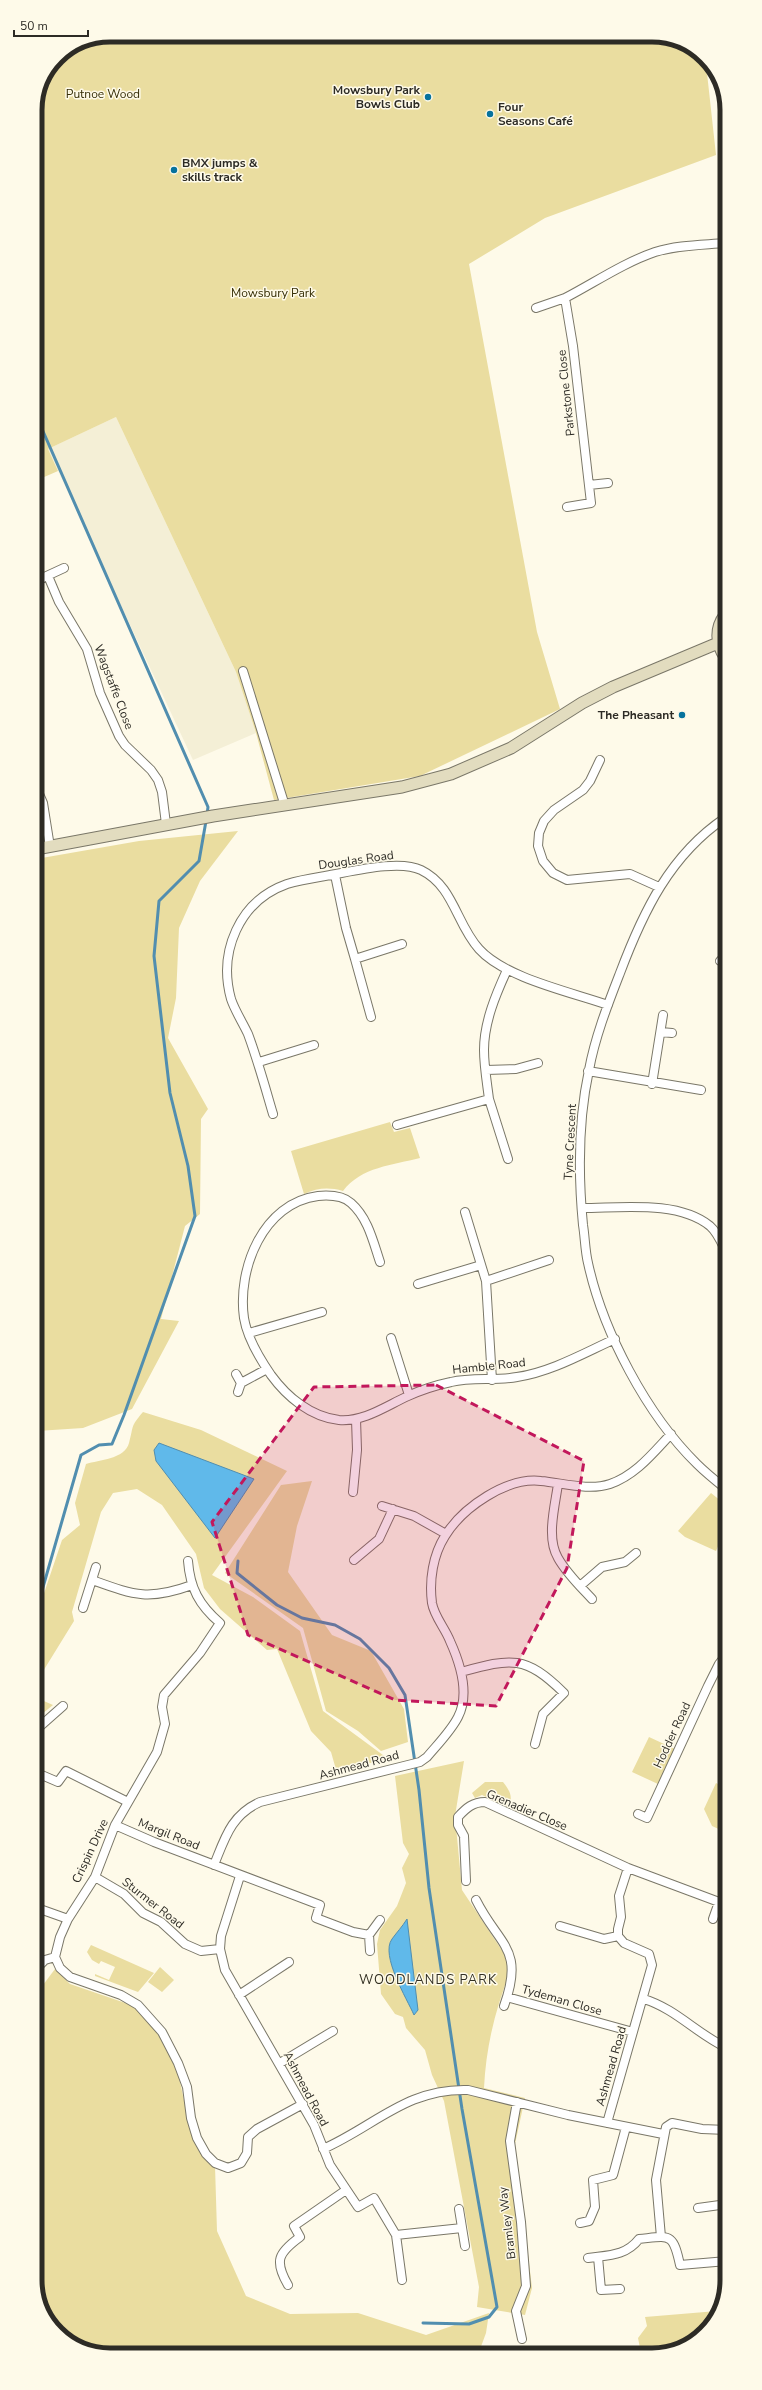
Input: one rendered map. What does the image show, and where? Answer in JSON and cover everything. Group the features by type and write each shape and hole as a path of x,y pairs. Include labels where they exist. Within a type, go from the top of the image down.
{"main road":[{"path":"720,624 718,643 720,647"},
{"path":"42,848 213,816 402,787 451,774 511,748 582,703 613,687 718,643"}],"street":[{"path":"536,308 565,298 634,260 656,252 690,246 720,243"},
{"name":"Parkstone Close","path":"565,298 573,346 591,503 567,507"},
{"path":"589,485 608,483"},
{"path":"42,578 64,568"},
{"name":"Wagstaffe Close","path":"48,576 59,602 87,649 100,693 119,736 133,754 151,770 158,780 162,792 166,824"},
{"path":"243,671 285,806"},
{"path":"600,760 590,782 583,790 554,810 544,821 539,833 538,846 543,861 553,873 567,880 630,874 659,887"},
{"path":"42,801 50,846"},
{"name":"Tyne Crescent","path":"720,822 678,860 659,887 629,951 608,1005 588,1071 578,1172 588,1262 602,1310 615,1339 632,1376 648,1404 697,1464 720,1484"},
{"name":"Douglas Road","path":"273,1114 259,1062 232,1001 227,980 229,949 236,929 257,902 272,891 303,880 402,865 419,869 436,879 446,891 478,949 507,970 608,1005"},
{"path":"335,875 346,928 371,1017"},
{"path":"355,958 402,944"},
{"path":"507,970 497,992 487,1026 484,1049 489,1099 508,1158"},
{"path":"652,1084 664,1015"},
{"path":"661,1032 672,1033"},
{"path":"259,1062 314,1045"},
{"path":"486,1070 516,1069 538,1063"},
{"path":"588,1071 652,1084 701,1090"},
{"path":"397,1125 489,1099"},
{"name":"Hamble Road","path":"380,1262 367,1225 350,1202 338,1196 323,1196 296,1202 276,1216 257,1241 250,1260 243,1300 244,1319 249,1333 267,1370 290,1398 322,1415 339,1420 356,1419 372,1414 409,1395 452,1381 492,1380 519,1377 544,1370 615,1339"},
{"path":"582,1208 671,1209 693,1216 710,1227 720,1240"},
{"path":"465,1212 486,1282 492,1380"},
{"path":"486,1282 549,1260"},
{"path":"418,1284 481,1265"},
{"path":"249,1333 322,1312"},
{"path":"391,1338 409,1395"},
{"path":"240,1383 267,1370"},
{"path":"236,1374 240,1383 238,1392"},
{"path":"353,1492 357,1450 356,1419"},
{"path":"382,1506 414,1516 446,1534 487,1496 504,1487 520,1482 540,1480 558,1484 593,1486 609,1484 624,1478 637,1469 671,1434"},
{"path":"558,1484 553,1545 557,1557 592,1599"},
{"path":"354,1560 379,1539 393,1509"},
{"name":"Ashmead Road","path":"214,1865 226,1836 246,1808 260,1802 420,1762 427,1758 458,1717 463,1703 461,1672 450,1641 432,1604 431,1583 433,1565 438,1548 446,1534"},
{"path":"580,1586 602,1567 625,1562 636,1553"},
{"name":"Crispin Drive","path":"55,1957 60,1937 68,1919 95,1876 115,1825 148,1771 157,1752 165,1724 162,1707 164,1695 200,1653 220,1622 197,1599 192,1586 188,1561"},
{"path":"83,1608 96,1567"},
{"path":"92,1580 144,1596 177,1591 192,1586"},
{"path":"461,1672 483,1666 517,1662 532,1666 546,1676 564,1693 543,1714 535,1744"},
{"name":"Hodder Road","path":"638,1814 647,1818 720,1663"},
{"path":"42,1725 63,1706"},
{"path":"42,1775 58,1782 66,1771 128,1802"},
{"name":"Grenadier Close","path":"466,1881 464,1836 458,1825 458,1816 465,1809 477,1802 485,1802 628,1868 719,1902 713,1919"},
{"name":"Margil Road","path":"115,1825 214,1865"},
{"path":"214,1865 320,1905 316,1918 353,1932 369,1935"},
{"path":"628,1868 619,1896 622,1917 618,1929 618,1936 624,1943 649,1954 652,1965 644,1999 673,2012 720,2045"},
{"name":"Sturmer Road","path":"95,1876 124,1894 143,1913 161,1922 185,1944 201,1951 220,1949"},
{"name":"Ashmead Road","path":"240,1876 224,1923 220,1949 225,1970 280,2063 314,2125 323,2149 413,2099 435,2091 454,2089 607,2123 644,1999"},
{"name":"Tydeman Close","path":"476,1900 511,1956 513,1974 504,2006"},
{"path":"42,1910 68,1919"},
{"path":"370,1951 369,1935 380,1920"},
{"path":"560,1926 604,1939 618,1936"},
{"path":"42,1963 45,1960 55,1957 60,1968 70,1977 121,1995 138,2005 162,2032 178,2063 187,2087 191,2118 197,2138 206,2154 215,2163 228,2168 241,2163 247,2153 248,2137 257,2129 302,2104"},
{"path":"239,1995 289,1962"},
{"name":"Tydeman Close","path":"507,1997 633,2032"},
{"path":"280,2063 333,2031"},
{"name":"Bramley Way","path":"517,2102 510,2141 521,2222 526,2286 516,2311 522,2339"},
{"path":"607,2123 663,2134"},
{"path":"661,2236 656,2180 662,2153 663,2134 666,2127 672,2123 702,2129 720,2130"},
{"path":"580,2223 589,2220 595,2207 593,2180 613,2174 626,2127"},
{"path":"323,2149 330,2165 358,2207 374,2198 396,2235 402,2280"},
{"path":"288,2285 279,2270 280,2258 287,2246 300,2237 294,2226 346,2190"},
{"path":"698,2208 720,2205"},
{"path":"459,2209 466,2246"},
{"path":"396,2235 462,2228"},
{"path":"588,2258 624,2253 639,2239 661,2236 670,2238 676,2244 680,2265 720,2262"},
{"path":"598,2257 601,2290 620,2289"}],"highlighted area":[{"path":"436,1385 584,1461 567,1568 496,1706 395,1700 248,1635 212,1522 314,1387"}],"shaded area":[{"path":"116,417 236,672 256,733 193,760 48,449"}],"green space":[{"name":"Mowsbury Park","path":"110,42 657,42 670,44 686,51 707,69 716,155 545,218 469,264 537,632 560,709 420,776 274,800 256,733 236,672 116,417 48,449 58,471 42,478 42,110 43,97 53,72 72,53 97,43"},
{"path":"238,831 200,881 179,928 176,998 168,1038 208,1109 201,1119 200,1214 185,1226 161,1319 179,1321 132,1409 83,1428 42,1431 42,858 139,841"},
{"path":"390,1122 394,1132 410,1128 420,1158 389,1165 368,1172 350,1183 343,1191 323,1189 314,1190 304,1194 291,1151"},
{"path":"143,1412 201,1430 287,1471 212,1575 253,1597 300,1631 323,1711 387,1758 337,1773 331,1752 311,1731 277,1649 267,1650 220,1609 204,1588 196,1554 162,1505 137,1489 113,1493 101,1512 72,1612 74,1621 42,1673 42,1599 62,1540 80,1525 75,1503 86,1464 117,1456 127,1448 132,1429"},
{"path":"312,1481 297,1526 288,1572 332,1635 371,1651 404,1709 408,1742 381,1751 358,1731 326,1711 303,1628 225,1573 281,1485"},
{"path":"711,1493 720,1500 720,1542 716,1551 685,1537 678,1531"},
{"path":"42,1700 53,1705 42,1714"},
{"path":"649,1737 675,1749 658,1784 632,1772"},
{"path":"464,1761 455,1816 462,1890 503,1952 510,1972 492,2029 484,2088 525,2098 515,2144 532,2288 525,2315 477,2307 479,2287 444,2101 432,2075 425,2050 406,2028 403,2017 395,2014 381,1994 377,1944 380,1930 397,1906 406,1883 402,1868 409,1854 403,1843 395,1776"},
{"path":"485,1782 503,1782 510,1794 511,1800 509,1808 482,1795 475,1798 472,1793"},
{"path":"716,1783 720,1785 720,1830 712,1826 704,1809"},
{"path":"91,1945 154,1973 138,1992 95,1976 95,1974 109,1980 115,1967 101,1961 99,1964 92,1960 87,1952"},
{"path":"160,1967 174,1980 162,1992 148,1982"},
{"path":"55,1969 70,1984 137,2007 159,2034 176,2063 190,2129 215,2166 217,2231 246,2296 290,2314 358,2313 426,2335 489,2313 486,2333 480,2348 105,2348 88,2344 69,2334 53,2318 47,2306 44,2298 42,2280 42,1986"},
{"path":"712,2311 700,2328 690,2337 670,2346 652,2348 640,2348 638,2338 647,2326 645,2317"}],"water":[{"path":"159,1443 254,1479 215,1538 156,1461 154,1450"},
{"path":"407,1919 418,2010 414,2015 396,1977 389,1955 389,1946 392,1939"}],"waterway":[{"path":"42,429 208,807 207,815"},
{"path":"42,1591 81,1455 99,1445 112,1444 124,1415 195,1216 188,1166 170,1093 154,956 159,901 199,861 206,821"},
{"path":"238,1561 237,1573 277,1605 302,1618 335,1625 360,1639 389,1668 405,1695 419,1790 429,1888 462,2109 497,2307 489,2317 469,2324 423,2323"}],"place":[{"name":"Mowsbury Park Bowls Club","path":"428,97"},
{"name":"Four Seasons Café","path":"490,114"},
{"name":"BMX jumps & skills track","path":"174,170"},
{"name":"The Pheasant","path":"682,715"}],"district":[{"name":"WOODLANDS PARK","path":"428,1980"}],"park label":[{"name":"Putnoe Wood","path":"103,94"}]}
